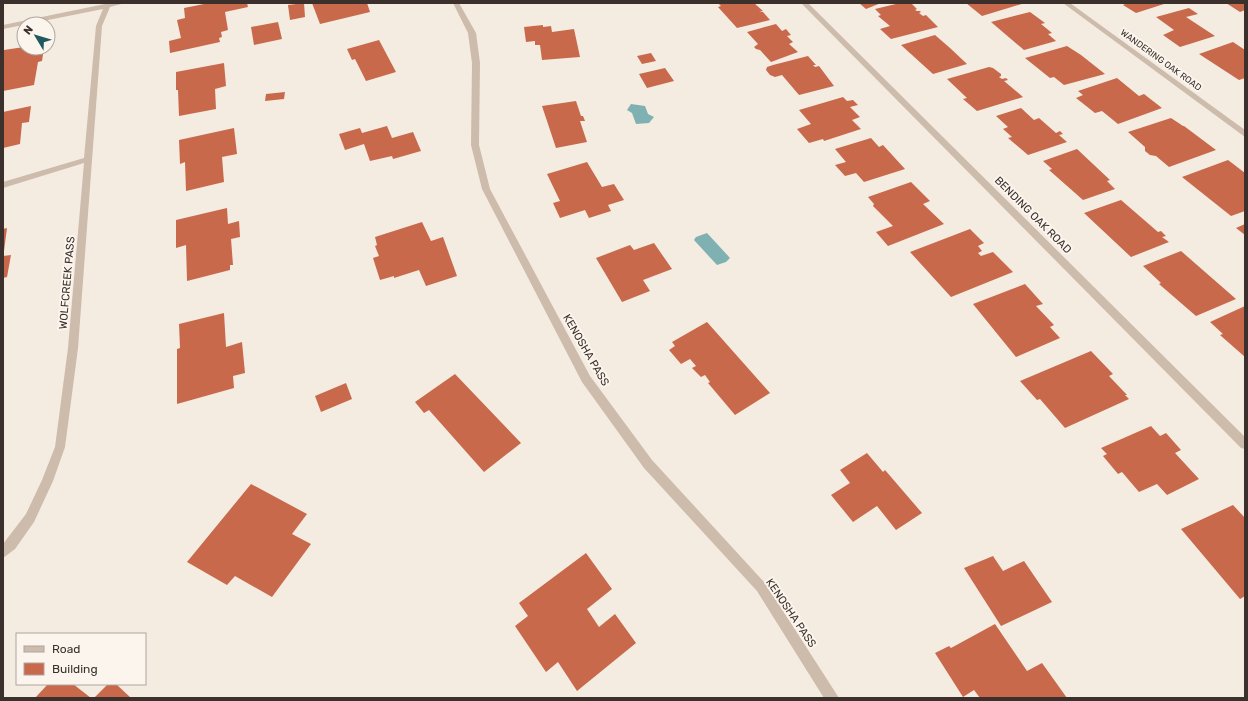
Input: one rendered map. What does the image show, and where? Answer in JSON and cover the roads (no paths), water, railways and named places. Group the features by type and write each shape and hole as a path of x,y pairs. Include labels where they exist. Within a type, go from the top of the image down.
{"street":[{"path":"3,27 108,4 122,3"},
{"name":"KENOSHA PASS","path":"456,3 472,32 476,63 475,145 486,189 586,379 648,464 761,587 832,698"},
{"name":"BENDING OAK ROAD","path":"804,3 1245,444"},
{"name":"WANDERING OAK ROAD","path":"1066,3 1245,134"},
{"name":"WOLFCREEK PASS","path":"3,552 11,545 30,518 47,481 60,447 73,348 99,26 108,4"},
{"path":"3,185 89,159"}],"water":[{"path":"631,104 645,106 648,114 654,117 649,123 636,124 632,113 627,110"},
{"path":"707,233 730,258 726,262 717,265 694,240 696,237"}]}
